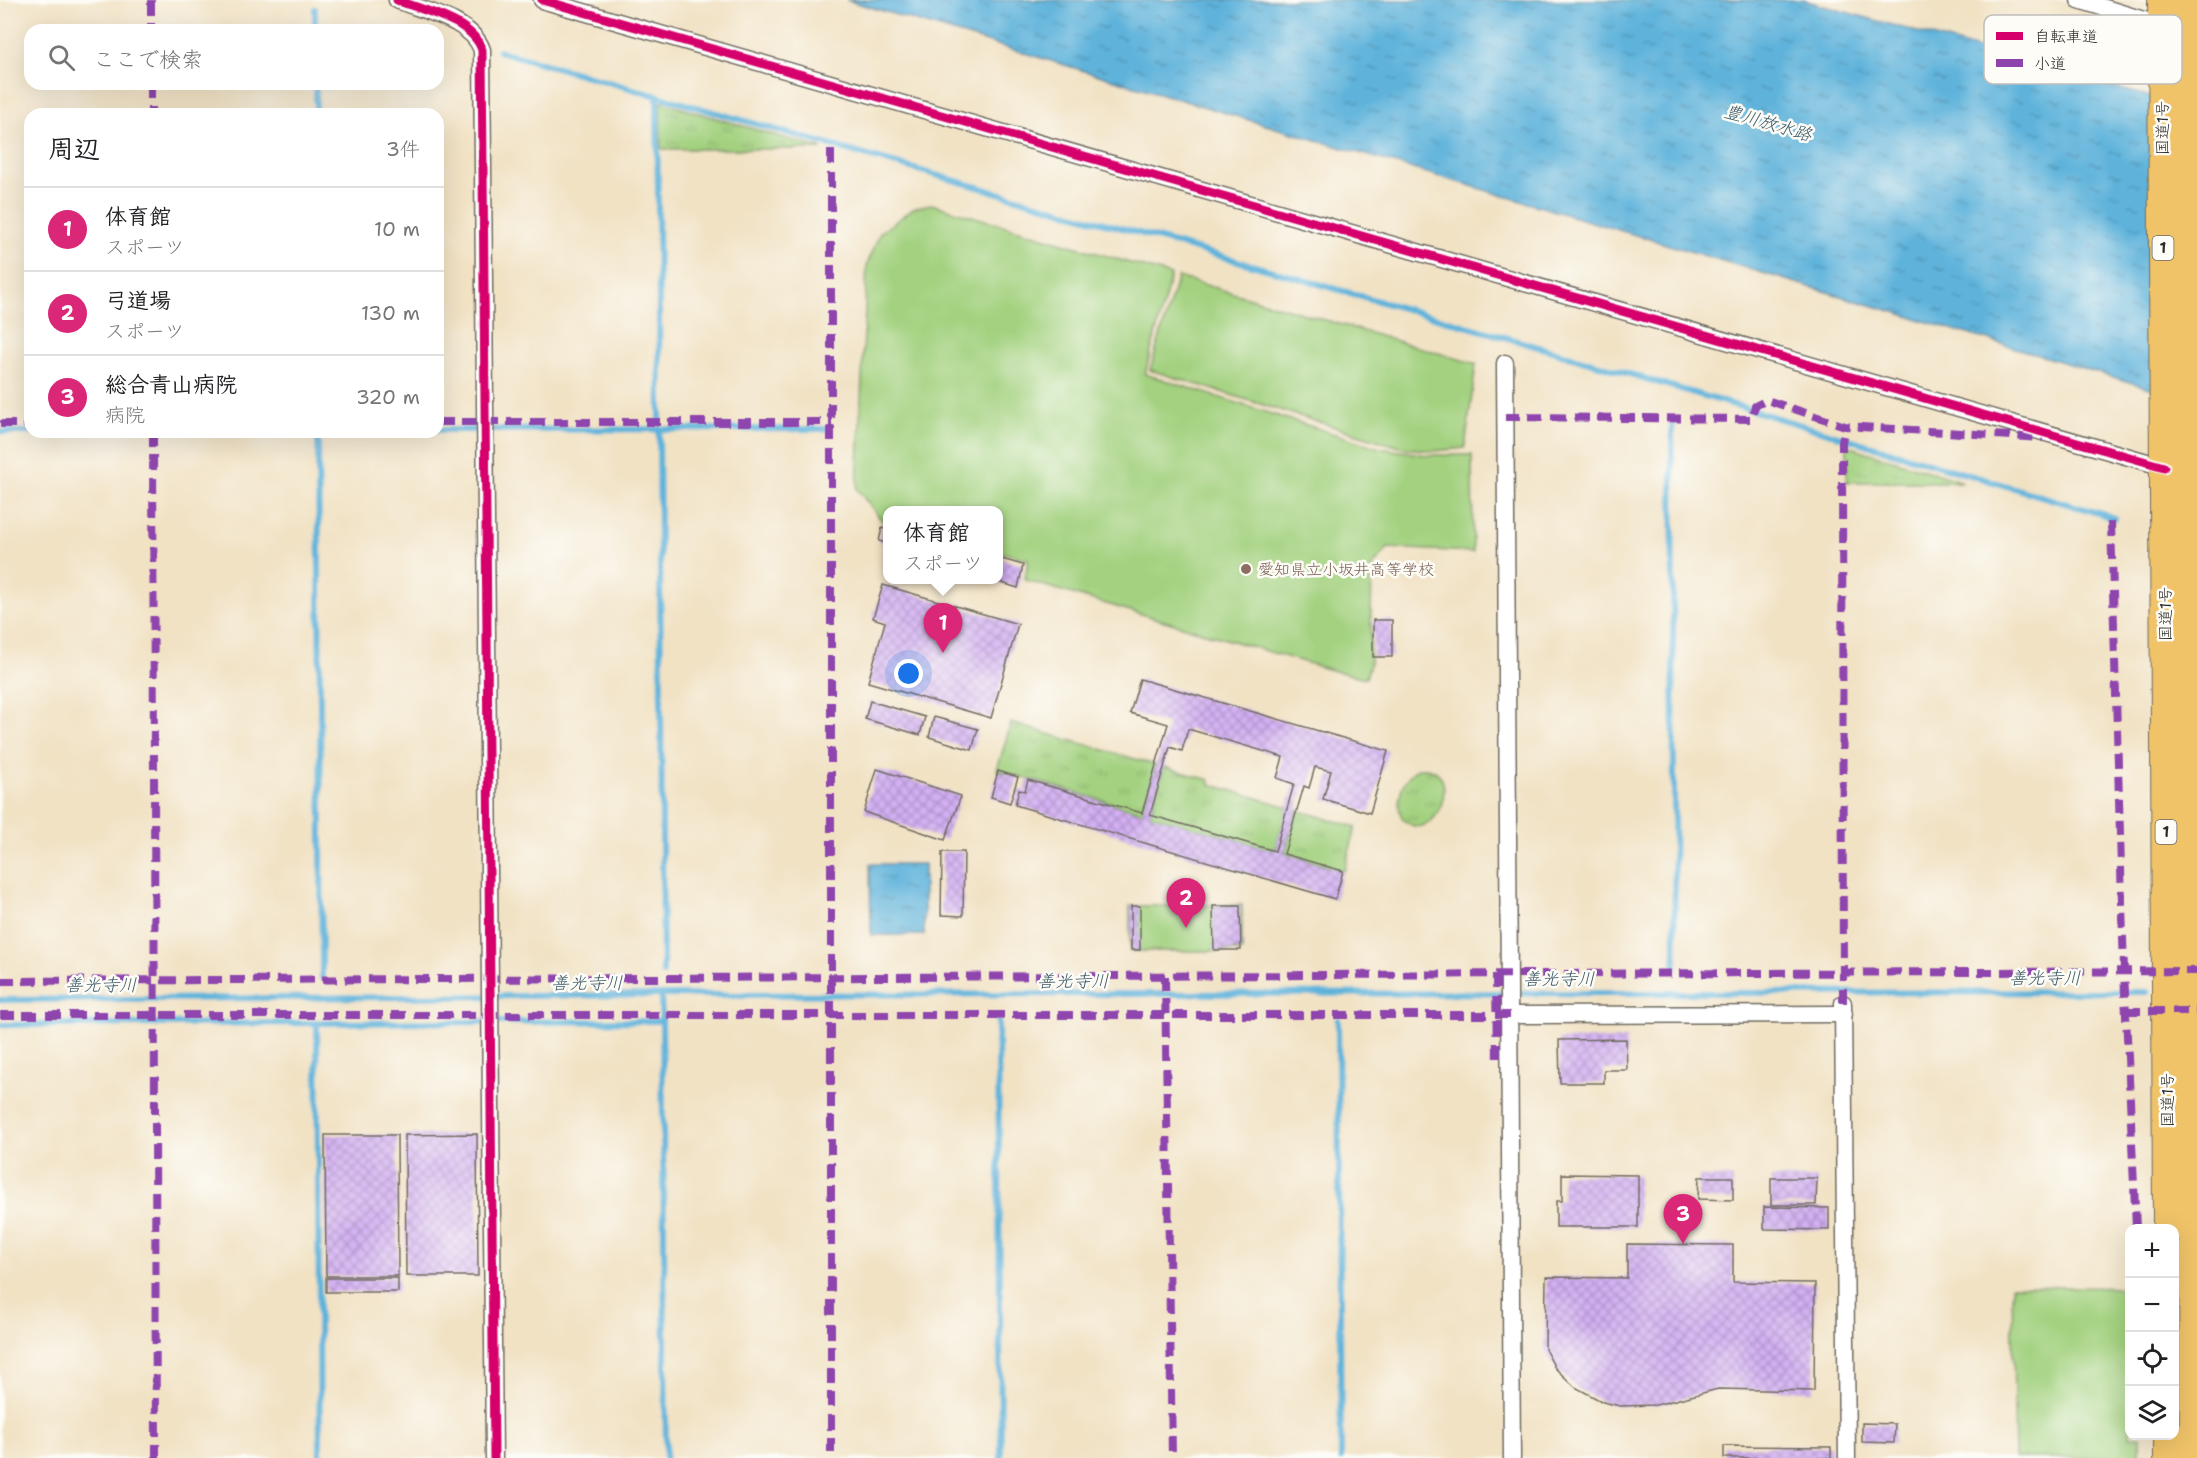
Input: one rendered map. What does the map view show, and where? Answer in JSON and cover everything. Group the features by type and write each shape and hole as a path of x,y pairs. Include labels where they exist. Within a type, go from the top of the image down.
{"highway":[{"name":"国道1号","path":"2182,20 2188,0"},
{"name":"国道1号","path":"2177,84 2176,437 2183,474 2194,1458"},
{"name":"国道1号","path":"2168,1224 2183,474"},
{"path":"2169,1440 2169,1458"}],"street":[{"path":"397,0 462,27 475,37 482,50 492,1006 494,1458"},
{"path":"542,0 2183,474"},
{"path":"2079,0 2119,15"},
{"path":"1505,363 1511,1009 1512,1458"},
{"path":"1511,1009 1844,1008 1847,1458"}],"green space":[{"path":"660,102 822,149 661,149"},
{"path":"931,204 1171,275 1145,374 1379,448 1427,455 1472,455 1473,552 1388,548 1372,567 1370,664 1366,678 1331,670 1025,580 1028,559 1003,553 1003,506 883,506 883,522 857,489 867,265 880,233 914,208"},
{"path":"1178,277 1476,364 1465,448 1434,451 1403,448 1150,370"},
{"path":"1847,446 1963,482 1847,482"},
{"path":"1011,723 1156,765 1142,812 997,770"},
{"path":"1164,767 1210,780 1209,784 1288,807 1275,851 1150,815"},
{"path":"1421,768 1434,771 1442,779 1444,792 1435,817 1426,825 1415,826 1403,819 1399,805 1405,782 1409,776"},
{"path":"1297,810 1356,827 1344,871 1285,853"},
{"path":"1242,905 1242,951 1130,951 1130,906"},
{"path":"2012,1286 2125,1288 2125,1440 2140,1440 2140,1458 2015,1458"}],"water":[{"name":"豊川放水路","path":"846,0 1803,0 1984,51 1984,84 2104,84 2197,110 2197,400 2146,387"},
{"path":"870,864 924,864 924,935 871,935"}],"building":[{"path":"882,528 883,542 879,541"},
{"path":"1003,559 1023,565 1018,588 1003,583"},
{"path":"883,585 1018,624 991,718 868,682 885,622 873,618"},
{"path":"1373,620 1392,620 1392,657 1373,657"},
{"path":"1140,679 1388,751 1370,813 1323,799 1331,771 1315,767 1309,788 1304,786 1284,854 1343,871 1335,899 1015,805 1019,790 1025,791 1028,780 1142,813 1168,724 1130,713","holes":["1188,729 1283,757 1277,778 1294,784 1275,851 1150,815 1170,747 1182,751"]},
{"path":"870,701 925,717 920,735 865,719"},
{"path":"934,717 978,729 972,750 929,737"},
{"path":"877,769 961,796 945,840 864,812"},
{"path":"998,771 1018,777 1010,803 991,797"},
{"path":"942,852 964,852 963,916 941,915"},
{"path":"1131,906 1140,906 1140,950 1131,950"},
{"path":"1213,906 1240,906 1241,950 1214,950"},
{"path":"1626,1039 1627,1070 1604,1070 1604,1083 1560,1083 1559,1040"},
{"path":"477,1134 478,1276 406,1276 405,1135"},
{"path":"325,1135 397,1135 398,1276 326,1276"},
{"path":"1562,1174 1638,1175 1638,1227 1556,1227 1556,1201 1562,1201"},
{"path":"1699,1177 1733,1177 1733,1200 1698,1199"},
{"path":"1771,1178 1817,1178 1816,1205 1771,1205"},
{"path":"1764,1207 1829,1208 1829,1230 1764,1229"},
{"path":"1627,1244 1733,1245 1733,1282 1815,1283 1814,1391 1718,1389 1656,1405 1620,1406 1603,1402 1575,1387 1555,1368 1545,1349 1546,1277 1627,1278"},
{"path":"326,1278 398,1278 398,1292 326,1292"},
{"path":"1862,1423 1895,1424 1894,1443 1862,1442"},
{"path":"1724,1446 1831,1447 1831,1458 1724,1458"}],"waterway":[{"path":"315,9 315,24"},
{"path":"499,51 1508,338 2115,518"},
{"path":"316,90 316,108"},
{"path":"657,95 660,418"},
{"path":"1672,426 1675,968"},
{"path":"659,429 663,973"},
{"path":"444,430 824,429"},
{"path":"0,432 24,432"},
{"path":"318,438 322,978"},
{"name":"善光寺川","path":"0,1000 661,995 2147,992"},
{"path":"0,1025 662,1021 661,995"},
{"path":"1338,1020 1341,1458"},
{"path":"662,1021 666,1458"},
{"path":"998,1022 1001,1458"},
{"path":"317,1024 320,1458"}],"marked path":[{"path":"151,0 151,24"},
{"path":"151,90 151,108"},
{"path":"831,150 831,1458"},
{"path":"1505,417 1751,419 1755,406 1767,400 1845,426 2043,438"},
{"path":"444,422 832,422"},
{"path":"0,424 24,424"},
{"path":"1843,1003 1842,442 1845,426"},
{"path":"153,438 156,1458"},
{"path":"2111,522 2124,972 2136,1224"},
{"path":"0,981 2197,971"},
{"path":"1496,974 1497,1065"},
{"path":"1165,976 1172,1458"},
{"path":"2126,1011 2197,1011"},
{"path":"0,1015 1511,1015"}],"cycle path":[{"path":"397,0 458,24 477,40 482,50 494,1458"},
{"path":"542,0 2164,467"}],"place":[{"name":"愛知県立小坂井高等学校","path":"1246,569"},
{"name":"体育館","path":"943,653"},
{"name":"弓道場","path":"1186,928"},
{"name":"総合青山病院","path":"1683,1244"}]}
